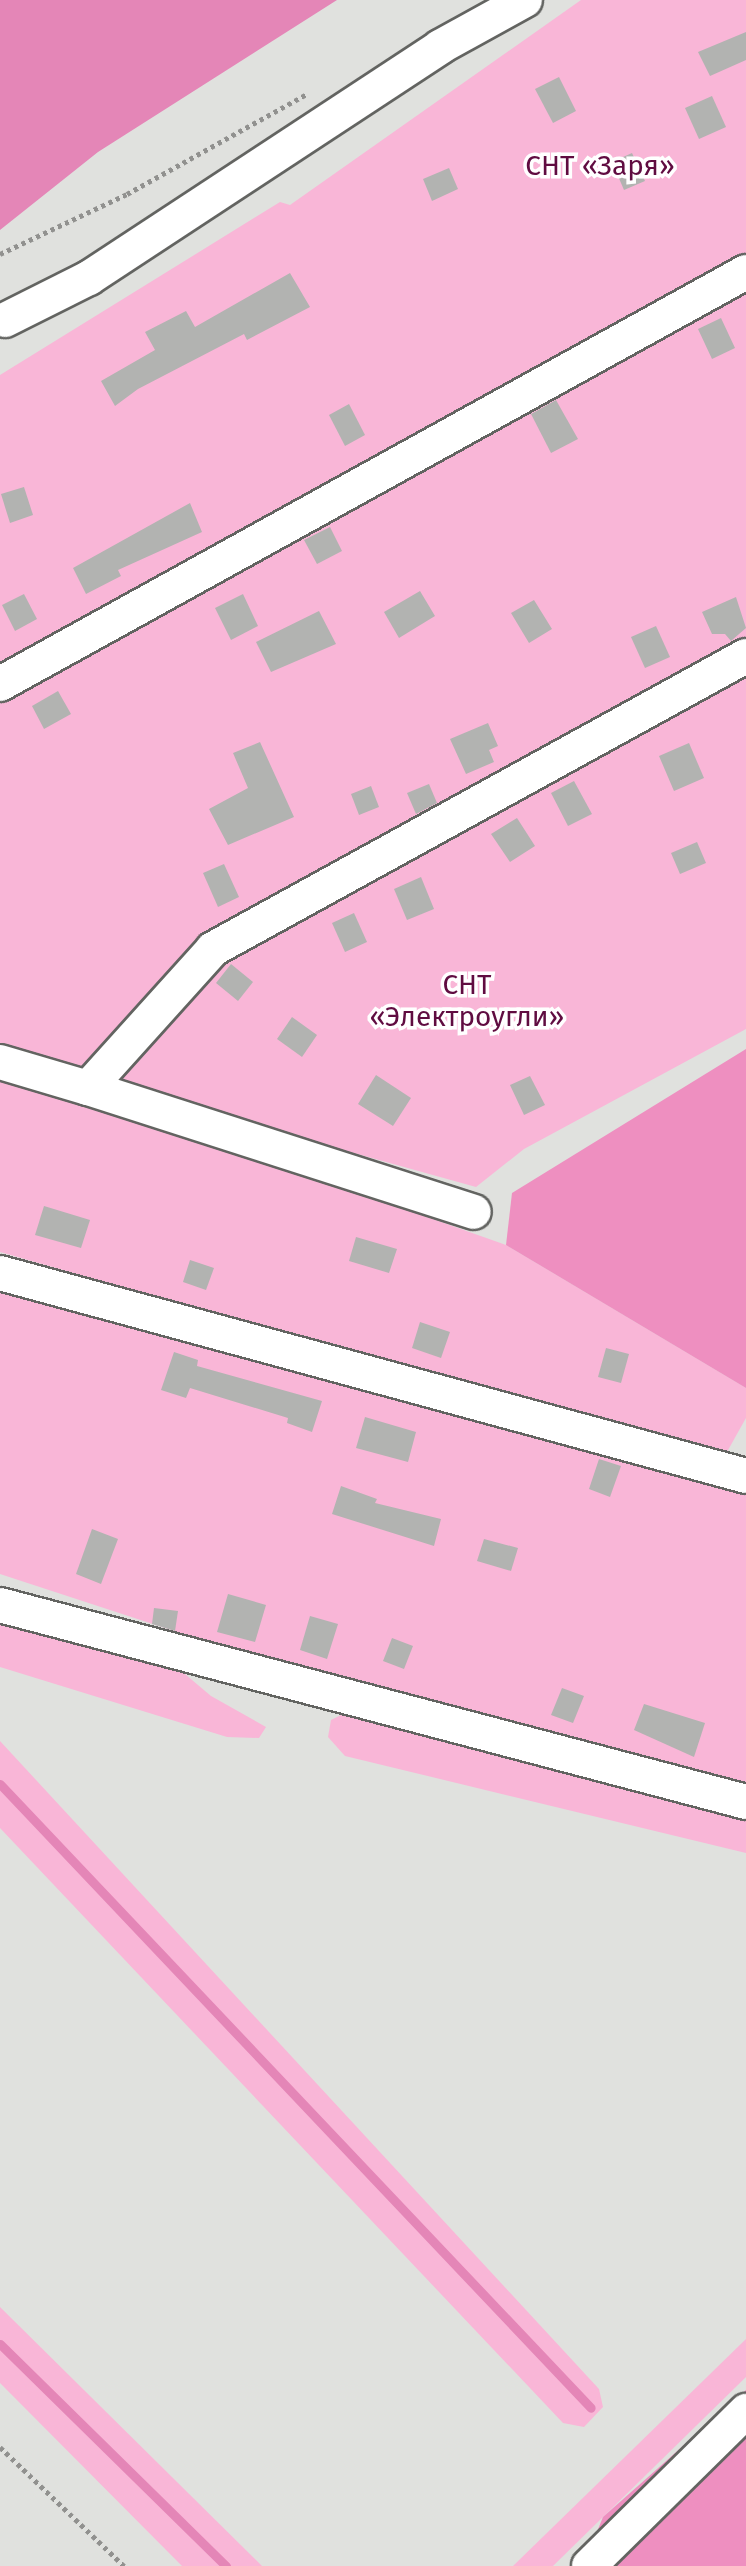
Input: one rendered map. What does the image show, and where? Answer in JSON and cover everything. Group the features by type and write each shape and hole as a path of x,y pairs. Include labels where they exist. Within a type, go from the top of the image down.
{"street":[{"path":"5,320 89,278 440,47 525,0"},
{"path":"0,684 746,272"},
{"path":"88,1088 213,949 746,656"},
{"path":"0,1062 474,1212"},
{"path":"0,1273 746,1476"},
{"path":"0,1605 746,1802"},
{"path":"589,2566 746,2411"}],"path":[{"path":"0,254 127,194 313,91"},
{"path":"0,2447 124,2566"}],"green space":[{"name":"СНТ «Заря»","path":"581,0 746,0 746,253 0,669 0,375 280,202 290,205"},
{"path":"746,286 746,645 215,931 81,1076 0,1046 0,694"},
{"name":"СНТ «Электроугли»","path":"746,672 746,1029 524,1149 476,1187 196,1109 113,1081 228,952"},
{"path":"0,1071 101,1101 506,1245 746,1388 746,1418 723,1459 0,1252"},
{"path":"0,1285 746,1490 746,1788 220,1646 0,1574"},
{"path":"0,1616 179,1669 211,1696 266,1727 259,1738 227,1737 0,1667"},
{"path":"347,1712 746,1817 746,1853 345,1756 328,1737 331,1720"},
{"path":"0,1741 599,2389 603,2407 584,2427 563,2423 0,1828"},
{"path":"0,2307 262,2566 182,2566 0,2383"},
{"path":"746,2339 746,2377 553,2566 513,2566"}],"shaded area":[{"path":"0,0 337,0 98,152 0,230"},
{"path":"746,1049 746,1388 506,1245 512,1193"},
{"path":"746,2390 746,2566 583,2566 603,2517"}],"building":[{"path":"746,32 746,60 710,76 698,52"},
{"path":"559,77 576,111 553,123 535,89"},
{"path":"712,96 726,127 699,139 685,108"},
{"path":"632,153 645,181 624,190 612,162"},
{"path":"449,168 458,189 432,201 423,179"},
{"path":"290,273 310,307 247,340 244,334 138,389 115,406 101,381 155,350 145,332 186,311 195,327"},
{"path":"721,318 735,348 712,359 698,329"},
{"path":"556,400 578,439 551,453 531,414"},
{"path":"349,404 365,435 345,446 329,415"},
{"path":"24,487 33,515 10,523 1,494"},
{"path":"190,503 202,532 118,570 121,576 86,594 73,568"},
{"path":"330,527 342,551 317,564 304,540"},
{"path":"420,591 435,616 399,638 384,612"},
{"path":"24,594 37,619 15,631 2,605"},
{"path":"243,594 258,626 231,640 215,608"},
{"path":"736,597 746,628 731,641 725,634 712,634 702,612"},
{"path":"534,600 552,629 529,643 511,613"},
{"path":"319,611 336,644 271,672 256,642"},
{"path":"656,626 670,657 645,668 631,637"},
{"path":"58,691 71,714 44,729 32,706"},
{"path":"488,723 498,746 489,750 494,762 466,774 450,739"},
{"path":"260,742 294,817 228,845 209,809 248,788 233,753"},
{"path":"689,743 704,778 674,791 659,756"},
{"path":"574,781 592,814 568,826 551,793"},
{"path":"429,784 437,803 416,814 407,793"},
{"path":"371,786 379,807 359,815 351,794"},
{"path":"517,818 535,846 510,862 491,834"},
{"path":"697,842 706,863 680,874 671,853"},
{"path":"224,864 239,897 218,907 203,873"},
{"path":"421,877 434,909 407,920 394,889"},
{"path":"354,913 367,942 345,952 332,923"},
{"path":"231,964 253,982 238,1001 216,983"},
{"path":"292,1017 317,1035 302,1057 277,1039"},
{"path":"376,1075 411,1098 393,1126 358,1104"},
{"path":"530,1076 545,1105 524,1115 510,1085"},
{"path":"44,1206 90,1220 81,1248 35,1235"},
{"path":"356,1237 397,1249 389,1273 349,1261"},
{"path":"190,1260 214,1268 206,1290 183,1282"},
{"path":"420,1322 450,1332 441,1358 412,1348"},
{"path":"606,1348 629,1354 621,1383 598,1377"},
{"path":"174,1352 198,1360 197,1366 322,1401 312,1432 287,1423 288,1418 190,1388 186,1398 161,1390"},
{"path":"365,1417 416,1432 408,1462 356,1448"},
{"path":"599,1459 621,1466 610,1497 589,1489"},
{"path":"341,1486 377,1499 375,1503 441,1519 434,1546 332,1514"},
{"path":"92,1529 118,1539 101,1584 76,1574"},
{"path":"484,1539 518,1548 511,1571 477,1561"},
{"path":"228,1594 266,1605 255,1642 217,1632"},
{"path":"154,1608 178,1611 175,1631 152,1624"},
{"path":"310,1616 338,1624 327,1659 300,1650"},
{"path":"392,1638 413,1646 404,1669 383,1661"},
{"path":"562,1688 584,1696 573,1723 551,1715"},
{"path":"644,1704 705,1723 694,1757 634,1730"}],"waterway":[{"path":"0,1784 591,2408"},
{"path":"0,2344 226,2566"}]}
